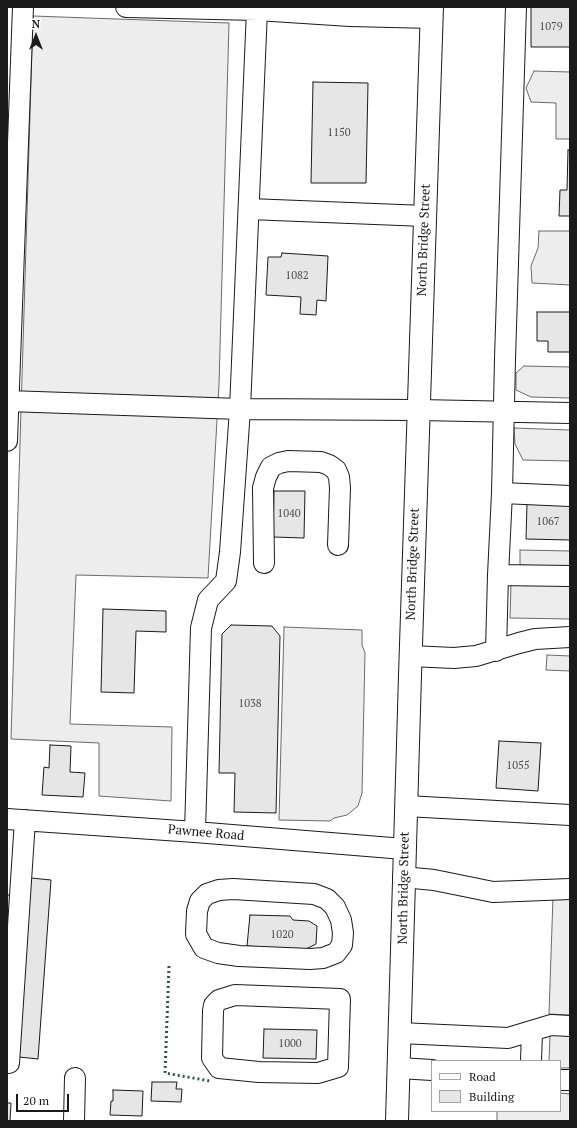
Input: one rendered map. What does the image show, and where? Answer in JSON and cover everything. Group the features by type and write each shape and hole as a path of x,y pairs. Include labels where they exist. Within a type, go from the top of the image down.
{"main road":[{"name":"North Bridge Street","path":"397,1121 403,877 432,12"}],"street":[{"path":"7,441 23,7"},
{"path":"126,7 257,10 350,16 432,12"},
{"path":"496,651 516,7"},
{"path":"195,832 201,628 208,600 226,581 230,552 240,409 257,10"},
{"path":"249,209 425,216"},
{"path":"8,401 240,409 570,413"},
{"path":"264,563 264,488 266,477 271,467 279,463 321,462 336,470 339,477 340,488 338,545"},
{"path":"502,493 570,496"},
{"path":"498,574 570,576"},
{"path":"410,656 454,658 476,656 535,639 570,637"},
{"path":"406,806 570,816"},
{"path":"9,1063 16,820"},
{"name":"Pawnee Road","path":"16,820 195,832 404,849"},
{"path":"403,877 434,880 493,892 570,889"},
{"path":"233,889 314,894 327,899 335,907 341,920 343,933 342,945 336,953 323,958 310,959 239,956 218,953 204,948 196,934 197,911 200,901 207,894 219,890 233,889"},
{"path":"235,996 340,999 338,1067 318,1073 259,1072 220,1068 212,1058 214,1005 219,1000 235,996"},
{"path":"400,1033 508,1038 532,1032 551,1025 570,1026"},
{"path":"531,1060 532,1032"},
{"path":"399,1068 431,1070"},
{"path":"74,1121 76,1078"}],"shaded area":[{"path":"33,16 229,23 219,385 208,578 76,575 70,724 172,727 171,801 99,796 99,743 11,739"},
{"path":"534,71 570,72 570,139 556,139 556,103 531,102 526,88"},
{"path":"539,231 570,231 570,285 532,283 531,266 538,248"},
{"path":"524,366 570,367 570,398 531,397 516,390 516,373"},
{"path":"514,428 570,430 570,461 523,460 515,444"},
{"path":"520,550 570,551 570,567 520,565"},
{"path":"511,584 570,586 570,619 510,618"},
{"path":"284,627 362,630 362,645 365,653 362,793 358,806 347,815 334,818 330,821 279,820"},
{"path":"547,655 570,656 570,671 546,670"},
{"path":"553,897 570,898 570,1015 549,1014"},
{"path":"550,1035 570,1036 570,1068 561,1068 561,1060 549,1060"},
{"path":"561,1093 570,1094 570,1121 497,1121 497,1112 561,1112"}],"building":[{"path":"531,7 570,7 570,47 531,47"},
{"path":"313,82 368,83 366,183 311,183"},
{"path":"568,150 570,150 570,216 559,216 560,190 567,190"},
{"path":"282,253 328,256 326,301 317,300 316,315 300,314 301,297 266,295 268,257 281,257"},
{"path":"537,312 570,312 570,352 548,352 548,341 537,341"},
{"path":"274,491 305,491 304,538 273,537"},
{"path":"527,504 570,505 570,540 526,539"},
{"path":"103,609 166,611 166,632 136,631 134,693 101,692"},
{"path":"231,625 272,626 280,636 276,813 234,812 235,773 219,773 222,634"},
{"path":"499,741 541,743 538,791 496,788"},
{"path":"50,745 71,746 70,772 85,773 83,797 42,795 44,767 49,768"},
{"path":"31,878 51,880 38,1059 19,1057"},
{"path":"7,895 12,895 7,948"},
{"path":"250,915 290,916 293,920 309,921 317,926 316,944 304,950 247,946"},
{"path":"264,1029 317,1030 316,1059 263,1058"},
{"path":"152,1082 177,1082 176,1089 182,1089 181,1102 151,1101"},
{"path":"113,1090 143,1091 142,1116 110,1115 111,1101 113,1101"},
{"path":"7,1103 11,1103 10,1121 7,1121"}],"hedge":[{"path":"169,966 165,1073 210,1081"}]}
